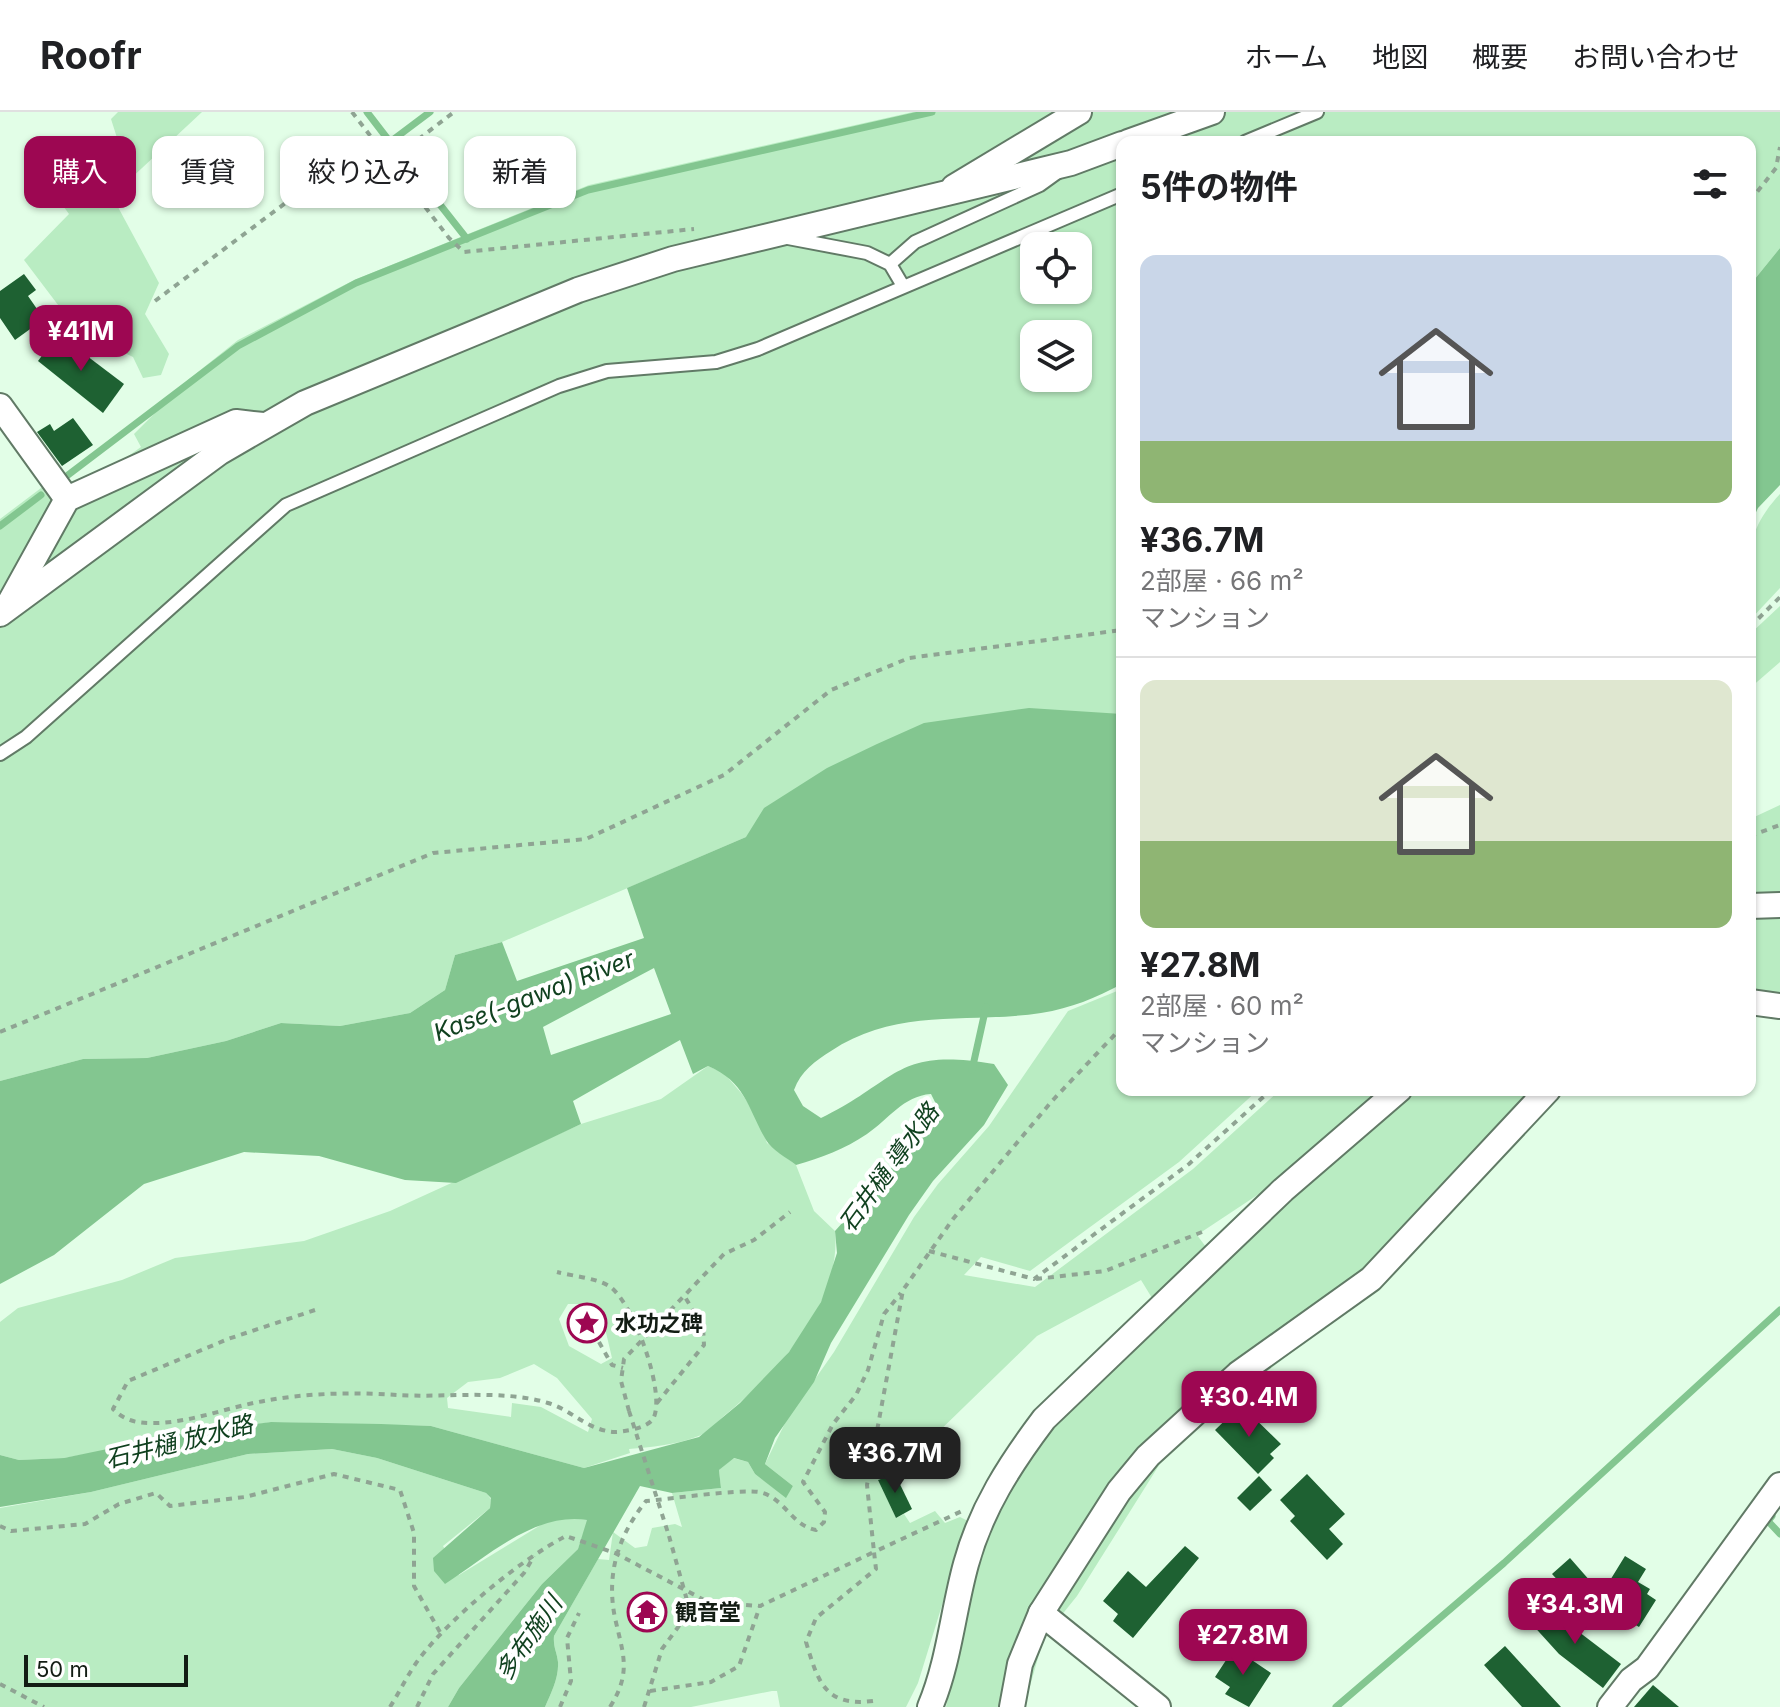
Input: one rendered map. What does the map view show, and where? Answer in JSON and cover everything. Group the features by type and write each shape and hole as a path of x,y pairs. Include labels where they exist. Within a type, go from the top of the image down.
{"street":[{"path":"942,195 979,169 1079,112"},
{"path":"1145,136 1212,112"},
{"path":"2,613 263,425 305,403 578,290 673,259 1071,163 1116,146"},
{"path":"0,406 67,499"},
{"path":"2,613 67,499 236,422 263,425"},
{"path":"1756,906 1780,905"},
{"path":"1756,1003 1780,1006"},
{"path":"930,1707 967,1562 985,1511 1012,1462 1044,1419 1246,1225 1392,1096"},
{"path":"1012,1707 1020,1664 1041,1613 1119,1491 1148,1456 1238,1374 1371,1279 1542,1096"},
{"path":"1610,1707 1631,1680 1647,1668 1780,1485"},
{"path":"1041,1613 1158,1707"}],"lane":[{"path":"1259,136 1317,112"},
{"path":"890,264 915,242 1040,185 1071,163"},
{"path":"0,754 26,737 286,505 559,386 607,371 716,362 758,349 1116,197"},
{"path":"773,235 867,253 890,264 903,286"}],"path":[{"path":"352,112 370,136"},
{"path":"423,136 454,112"},
{"path":"1756,193 1776,168 1780,147"},
{"path":"155,301 280,207"},
{"path":"426,208 464,252 702,228"},
{"path":"1756,621 1780,597"},
{"path":"0,1032 433,853 586,839 724,775 831,690 909,658 1116,631"},
{"path":"1756,834 1780,825"},
{"path":"610,1707 620,1691 626,1656 615,1616 615,1553 632,1519 646,1501 760,1492 781,1502 804,1528 816,1530 824,1522 825,1512 803,1482 833,1424 856,1395 868,1370 884,1314 929,1251 1052,1101 1116,1033"},
{"path":"1034,1279 1189,1164 1264,1096"},
{"path":"644,1707 662,1649 690,1611 687,1590 621,1381 624,1359 724,1254 754,1240 790,1212"},
{"path":"929,1251 1034,1279 1105,1271 1228,1221 1246,1225"},
{"path":"557,1272 608,1285 626,1301 642,1340 657,1403"},
{"path":"873,1701 850,1705 834,1699 817,1677 806,1642 816,1618 876,1569 867,1485 903,1290"},
{"path":"315,1310 228,1339 128,1381 113,1409 124,1420 153,1423 268,1400 366,1392 447,1398 509,1396 550,1403 589,1426 616,1432 645,1426 653,1419 657,1403 704,1345 703,1327 685,1297"},
{"path":"599,1342 612,1365 623,1368"},
{"path":"0,1526 11,1531 85,1524 119,1504 156,1493 170,1506 245,1497 334,1474 400,1490 414,1533 414,1586 441,1634"},
{"path":"390,1707 418,1661 441,1634 538,1551 566,1536 615,1553 708,1602 760,1606 956,1511 985,1511"},
{"path":"417,1707 433,1674 524,1573 538,1551"},
{"path":"650,1691 711,1682 739,1666 760,1606"},
{"path":"560,1707 571,1681 567,1638 579,1613"},
{"path":"0,1684 44,1707"}],"shaded area":[{"path":"118,112 202,112 176,136 152,136 152,159 136,174 136,136 116,136 111,119"},
{"path":"913,112 1780,112 1780,248 1756,278 1756,136 1116,136 1116,778 746,837 502,942 455,955 445,990 410,1013 340,1026 281,1023 226,1041 147,1058 83,1059 0,1081 0,519 45,485 93,481 141,447 134,434 189,379 238,340 354,280 532,208 576,208 576,190 589,185"},
{"path":"65,208 118,208 159,283 145,314 169,354 161,375 143,378 133,357 77,330 24,260 69,214"},
{"path":"1780,494 1780,588 1756,614 1756,530"},
{"path":"1780,606 1780,662 1756,683 1756,628"},
{"path":"1780,805 1780,1019 1756,1016 1756,816"},
{"path":"1116,991 1116,1096 1251,1096 1179,1162 1030,1271 981,1257 964,1275 1035,1287 1193,1169 1273,1096 1548,1096 1376,1288 1173,1443 1077,1596 1044,1637 1024,1707 946,1707 977,1564 996,1513 1048,1429 1271,1186 1197,1235 1206,1247 1152,1298 1141,1280 1037,1336 895,1474 878,1480 896,1518 904,1514 910,1523 935,1511 945,1523 960,1517 968,1521 918,1683 906,1707 780,1707 777,1691 772,1691 691,1707 545,1707 557,1674 554,1636 598,1559 609,1560 613,1532 635,1548 647,1546 652,1528 675,1524 682,1527 672,1493 721,1488 719,1470 733,1458 748,1462 755,1474 786,1497 793,1486 765,1464 787,1419 834,1352 914,1217 938,1184 989,1126 1068,1011"},
{"path":"708,1066 724,1073 756,1115 767,1143 796,1165 814,1211 835,1231 834,1258 828,1284 802,1334 766,1378 712,1428 700,1435 671,1444 629,1449 630,1453 584,1468 431,1426 271,1422 64,1458 19,1460 0,1455 0,1322 18,1308 122,1280 175,1258 304,1241 390,1211 581,1124 661,1099","holes":["568,1304 587,1304 604,1324 612,1358 601,1364 569,1346 559,1319","534,1364 557,1378 592,1419 588,1432 541,1407 512,1403 511,1417 448,1408 447,1398 468,1382 500,1378"]},
{"path":"332,1449 377,1458 486,1493 491,1499 490,1508 443,1546 459,1575 544,1523 565,1517 588,1520 578,1549 542,1584 459,1688 448,1707 0,1707 0,1508 91,1492 248,1454"}],"water":[{"path":"1780,248 1780,485 1756,512 1756,278"},
{"path":"1029,708 1116,714 1116,987 1083,1002 1041,1013 933,1020 881,1028 831,1051 814,1063 797,1083 794,1090 803,1106 821,1118 900,1070 936,1060 994,1064 1008,1085 984,1125 933,1181 909,1215 831,1343 814,1382 775,1438 765,1464 793,1486 786,1498 755,1474 748,1462 734,1458 719,1470 721,1488 672,1493 640,1486 554,1636 557,1674 545,1707 448,1707 459,1688 542,1584 578,1549 587,1520 568,1519 531,1529 495,1549 445,1584 434,1571 433,1558 490,1508 491,1498 486,1493 377,1458 332,1449 248,1454 91,1492 0,1507 0,1455 19,1460 64,1458 175,1435 271,1422 381,1424 431,1426 584,1468 699,1437 740,1403 789,1352 821,1302 837,1253 835,1231 931,1124 937,1106 931,1094 912,1099 850,1144 796,1165 769,1144 744,1097 731,1080 708,1066 693,1074 680,1040 573,1101 581,1124 456,1183 405,1180 319,1156 244,1152 144,1184 54,1255 0,1284 0,1081 83,1059 147,1058 226,1041 281,1023 340,1026 410,1013 445,990 455,955 502,942 517,981 644,938 627,888 746,837 764,808 827,768 924,723","holes":["654,968 671,1014 551,1055 543,1027"]}],"building":[{"path":"24,274 36,290 28,296 44,319 15,340 0,318 0,291"},
{"path":"58,334 124,384 103,413 38,361"},
{"path":"73,418 93,445 62,466 37,432 50,424 54,431"},
{"path":"1241,1405 1281,1444 1270,1454 1274,1458 1258,1474 1215,1430"},
{"path":"895,1474 912,1509 896,1518 878,1480"},
{"path":"1307,1474 1345,1514 1329,1529 1343,1544 1327,1560 1290,1521 1295,1516 1280,1500"},
{"path":"1259,1476 1272,1490 1250,1511 1237,1498"},
{"path":"1185,1546 1199,1558 1133,1638 1113,1621 1118,1614 1103,1601 1128,1571 1146,1587"},
{"path":"1625,1556 1646,1569 1638,1582 1650,1589 1647,1594 1656,1600 1639,1627 1619,1615 1623,1609 1601,1595"},
{"path":"1570,1558 1591,1582 1574,1598 1552,1574"},
{"path":"1552,1602 1579,1632 1621,1664 1603,1688 1559,1654 1530,1622"},
{"path":"1505,1646 1561,1707 1522,1707 1484,1665"},
{"path":"1234,1648 1271,1673 1249,1707 1225,1694 1230,1687 1215,1677"},
{"path":"1653,1685 1679,1707 1634,1707"}],"waterway":[{"path":"367,112 390,142 430,112"},
{"path":"68,475 238,346 356,283 588,190 932,112"},
{"path":"443,208 467,239"},
{"path":"0,526 41,495"},
{"path":"972,1070 986,1007"},
{"path":"1336,1707 1504,1563 1780,1310"},
{"path":"1772,1516 1768,1521 1780,1534"}],"place":[{"name":"水功之碑","path":"587,1323"},
{"name":"観音堂","path":"647,1612"}],"water label":[{"name":"Kase(-gawa) River","path":"534,996"},
{"name":"石井樋 導水路","path":"889,1168"},
{"name":"石井樋 放水路","path":"179,1442"},
{"name":"多布施川","path":"529,1638"}]}
